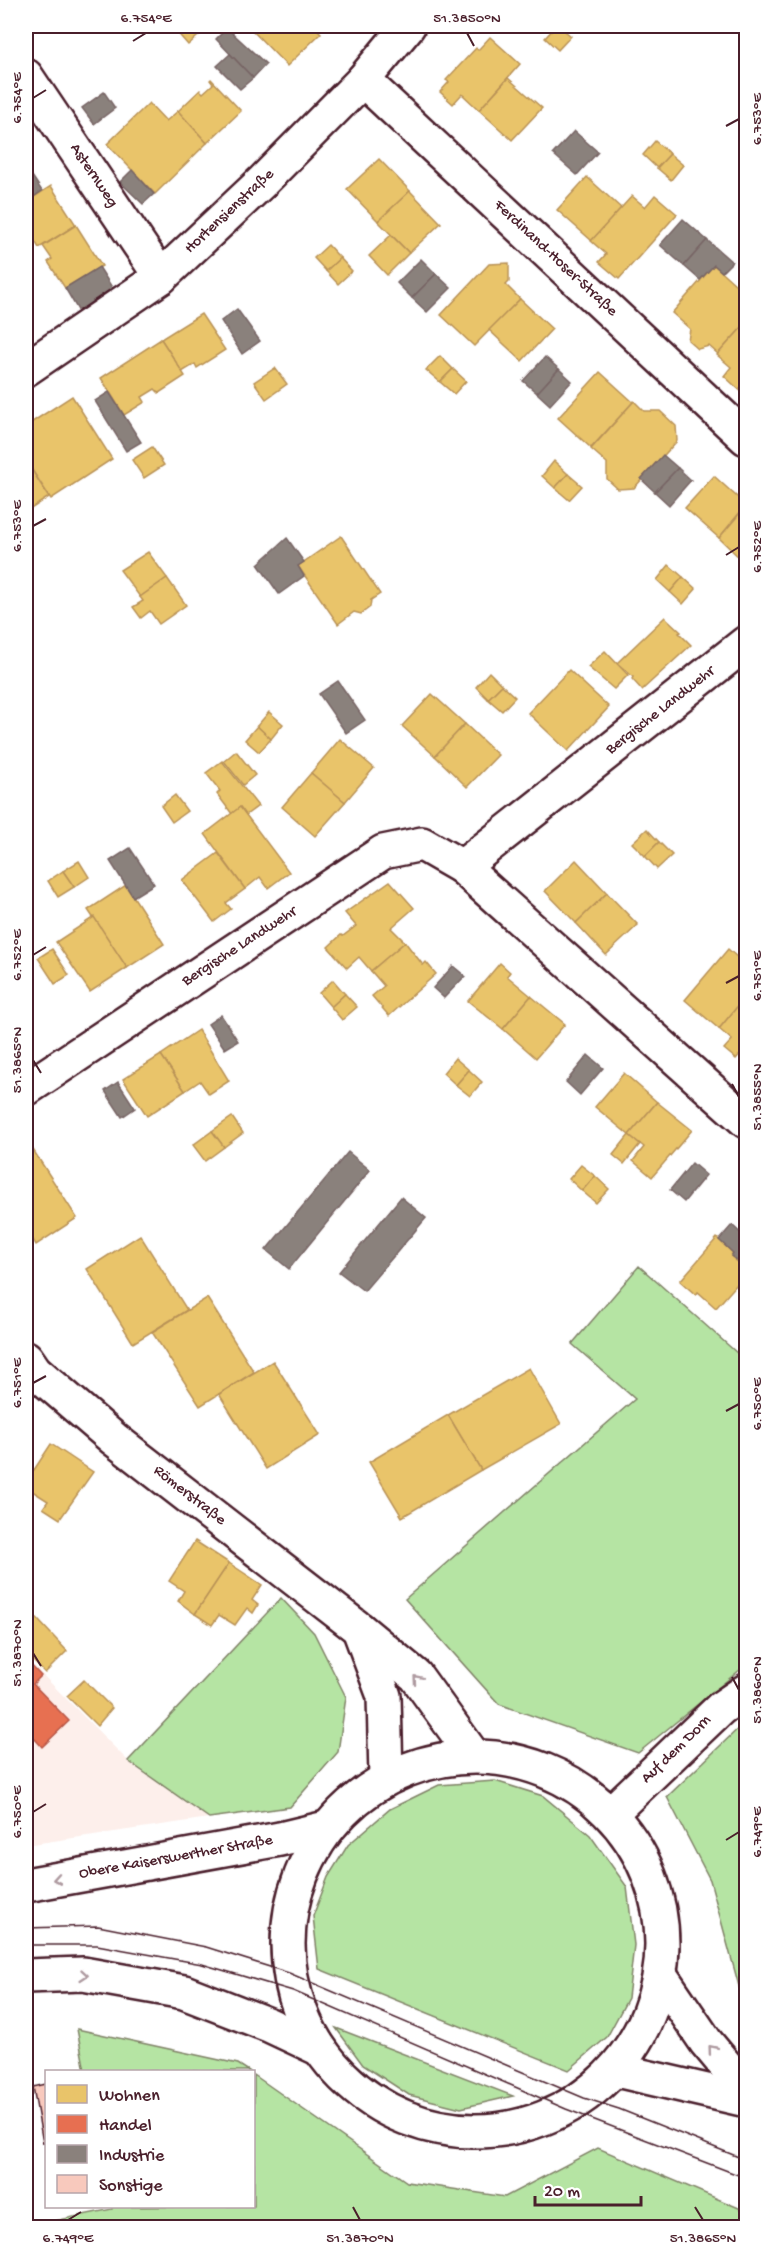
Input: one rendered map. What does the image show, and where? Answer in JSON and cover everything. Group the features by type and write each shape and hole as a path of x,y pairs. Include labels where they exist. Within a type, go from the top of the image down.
{"street":[{"name":"Hortensienstraße","path":"26,369 160,277 262,182 363,80 408,26"},
{"name":"Asternweg","path":"26,76 160,277"},
{"name":"Ferdinand-Hoser-Straße","path":"363,80 747,438"},
{"name":"Bergische Landwehr","path":"462,867 747,643"},
{"name":"Bergische Landwehr","path":"26,1089 383,852 422,844 462,867 747,1121"},
{"name":"Römerstraße","path":"26,1358 34,1371 114,1438 416,1676 473,1755"},
{"path":"358,1628 384,1696 386,1777"},
{"name":"Auf dem Dorn","path":"611,1813 721,1708 747,1691"},
{"path":"473,1755 524,1761 571,1781 611,1813 633,1840 649,1871 662,1923 661,1976 645,2026 616,2070 584,2098 566,2109 513,2129 458,2132 403,2118 356,2089 318,2048 293,1991 289,1972 288,1922 301,1873 326,1828 353,1800 386,1777 429,1761 473,1755"},
{"name":"Obere Kaiserswerther Straße","path":"26,1885 326,1828"},
{"path":"26,1976 83,1974 184,1992 269,2025 318,2048"},
{"path":"661,1976 706,2042 747,2090"},
{"path":"616,2070 747,2100"}],"shaded area":[{"path":"26,1658 128,1761 209,1818 26,1845"}],"green space":[{"path":"639,1266 746,1361 746,1665 638,1753 499,1704 405,1599 635,1399 572,1344"},
{"path":"281,1598 314,1633 346,1697 338,1752 290,1807 209,1818 128,1761"},
{"path":"746,1721 746,2008 710,1880 667,1797"},
{"path":"495,1781 543,1796 590,1835 627,1887 634,1945 628,1998 607,2037 569,2070 319,1969 313,1916 328,1877 348,1845 390,1809 439,1785"},
{"path":"336,2028 513,2096 461,2108 409,2095 363,2065"},
{"path":"77,2029 238,2064 247,2070 85,2070"},
{"path":"255,2076 407,2182 505,2197 598,2148 746,2211 746,2227 26,2227 112,2209 255,2208"}],"building: Wohnen":[{"path":"180,26 202,26 206,29 188,45 175,30"},
{"path":"248,26 314,26 321,33 287,66"},
{"path":"556,26 571,36 558,50 545,38"},
{"path":"490,37 520,64 479,110 462,94 453,104 440,92 449,82 446,80 476,48 478,50"},
{"path":"508,78 542,108 512,140 479,110"},
{"path":"211,79 241,111 207,143 178,111 200,90 203,93 213,84"},
{"path":"149,103 166,121 178,111 207,143 155,194 107,144"},
{"path":"655,141 670,154 657,168 643,155"},
{"path":"670,154 683,165 671,180 657,168"},
{"path":"379,159 410,191 378,221 347,189"},
{"path":"587,177 621,208 592,241 557,210"},
{"path":"51,186 76,225 39,248 26,227 29,224 26,219 26,202"},
{"path":"410,191 441,223 409,253 378,221"},
{"path":"655,195 677,214 619,279 599,262 606,254 591,241 632,196 645,207"},
{"path":"76,225 102,266 65,288 48,262 52,259 43,246"},
{"path":"391,235 409,253 387,275 369,256"},
{"path":"328,245 340,258 326,271 314,258"},
{"path":"340,258 352,271 338,284 326,271"},
{"path":"509,263 509,282 506,285 520,299 474,346 441,315 489,264"},
{"path":"714,265 746,294 746,323 718,354 709,346 698,349 688,340 690,329 672,313"},
{"path":"520,299 552,329 522,361 489,330"},
{"path":"201,314 225,350 197,368 195,364 182,372 161,339"},
{"path":"746,323 746,381 740,388 745,392 744,394 724,376 731,367 717,355"},
{"path":"161,339 185,376 159,393 155,389 142,397 145,402 124,415 101,378"},
{"path":"440,356 453,369 440,382 426,370"},
{"path":"275,368 287,384 266,399 254,382"},
{"path":"453,369 466,381 454,394 440,382"},
{"path":"600,372 633,402 591,448 558,418"},
{"path":"72,396 112,459 51,499 26,461 26,426"},
{"path":"634,401 644,411 660,411 676,426 677,441 634,488 618,489 607,479 607,463 591,449"},
{"path":"152,447 164,465 144,478 132,460"},
{"path":"26,461 49,497 26,512"},
{"path":"554,461 568,474 555,488 542,476"},
{"path":"568,474 582,486 569,500 555,488"},
{"path":"714,476 746,505 719,538 685,508"},
{"path":"746,506 746,564 719,538"},
{"path":"341,536 380,594 371,600 370,607 361,614 354,612 338,624 298,566"},
{"path":"148,552 167,578 140,597 120,570"},
{"path":"669,565 683,577 670,592 657,580"},
{"path":"683,577 696,589 683,604 670,592"},
{"path":"167,578 186,605 159,624 150,611 141,618 133,607 143,601 140,597"},
{"path":"665,617 691,645 642,690 632,679 633,677 617,663"},
{"path":"605,651 628,675 614,689 588,667"},
{"path":"569,670 609,707 568,751 528,713"},
{"path":"489,672 502,685 488,699 476,687"},
{"path":"502,685 515,697 502,711 488,699"},
{"path":"432,694 465,724 435,756 402,726"},
{"path":"269,712 283,724 271,739 257,726"},
{"path":"465,724 498,755 467,787 435,756"},
{"path":"257,726 271,739 259,752 245,740"},
{"path":"340,739 374,768 345,802 311,773"},
{"path":"236,751 255,775 243,785 224,761"},
{"path":"222,761 258,806 246,815 240,807 232,814 217,794 220,791 206,773"},
{"path":"311,773 345,802 315,836 282,807"},
{"path":"175,795 187,811 172,822 161,806"},
{"path":"240,807 289,872 268,888 260,877 245,889 205,834"},
{"path":"647,829 659,842 645,856 632,843"},
{"path":"659,842 672,855 657,869 645,856"},
{"path":"218,853 245,889 226,903 231,909 214,922 182,880"},
{"path":"576,860 607,893 576,923 545,891"},
{"path":"79,861 89,877 74,887 63,871"},
{"path":"63,871 74,887 58,897 48,881"},
{"path":"390,881 414,908 391,928 405,942 371,971 359,957 347,968 328,947 341,935 343,936 356,926 345,913"},
{"path":"126,885 164,944 127,968 88,910"},
{"path":"607,893 638,925 606,955 576,923"},
{"path":"94,917 127,968 90,992 56,942"},
{"path":"405,942 423,965 426,962 436,974 389,1016 372,996 384,986 371,971"},
{"path":"52,949 69,975 55,984 38,958"},
{"path":"728,949 746,965 746,996 719,1029 685,1000"},
{"path":"500,963 510,972 507,976 531,996 503,1029 468,1001"},
{"path":"333,980 345,994 331,1007 319,993"},
{"path":"345,994 357,1007 342,1020 331,1007"},
{"path":"531,996 565,1024 536,1058 503,1029"},
{"path":"746,996 746,1052 744,1050 736,1059 724,1049 732,1040 719,1029"},
{"path":"198,1030 229,1081 209,1094 200,1081 185,1091 161,1055"},
{"path":"161,1055 185,1091 147,1116 123,1079"},
{"path":"455,1058 469,1070 456,1085 443,1073"},
{"path":"469,1070 482,1082 470,1096 456,1085"},
{"path":"624,1073 657,1102 629,1135 595,1107"},
{"path":"657,1102 692,1130 652,1177 633,1161 644,1147 629,1135"},
{"path":"232,1117 243,1133 224,1147 212,1131"},
{"path":"212,1131 224,1147 205,1161 193,1145"},
{"path":"629,1135 640,1144 624,1164 613,1155"},
{"path":"28,1142 77,1218 36,1245 26,1228 26,1143"},
{"path":"581,1165 595,1176 582,1191 569,1179"},
{"path":"595,1176 609,1189 596,1203 582,1191"},
{"path":"140,1235 187,1310 133,1343 87,1269"},
{"path":"717,1238 733,1253 731,1256 746,1269 746,1274 716,1308 698,1292 696,1295 680,1281"},
{"path":"207,1298 254,1372 200,1406 152,1332"},
{"path":"273,1361 320,1435 266,1469 219,1394"},
{"path":"529,1368 561,1424 481,1470 448,1415"},
{"path":"448,1415 481,1470 402,1517 369,1462"},
{"path":"51,1444 93,1472 60,1519 43,1508 48,1501 26,1487 26,1482"},
{"path":"195,1541 229,1563 195,1614 178,1601 184,1591 169,1581"},
{"path":"229,1563 262,1585 252,1600 258,1605 253,1613 247,1608 235,1625 219,1615 212,1625 195,1614"},
{"path":"26,1607 67,1651 45,1673 26,1654"},
{"path":"84,1680 112,1708 97,1726 67,1696"}],"building: Handel":[{"path":"26,1660 41,1676 33,1684 69,1721 42,1747 27,1730 30,1727 26,1723"}],"building: Industrie":[{"path":"227,28 266,64 253,78 216,39"},
{"path":"230,54 253,78 240,89 217,66"},
{"path":"104,92 115,108 94,124 82,108"},
{"path":"574,131 598,152 577,175 553,154"},
{"path":"28,170 42,191 26,202 26,171"},
{"path":"132,170 154,194 143,204 120,182"},
{"path":"683,219 707,240 684,266 660,245"},
{"path":"707,240 732,262 722,272 714,265 700,280 684,266"},
{"path":"421,259 436,274 412,298 397,283"},
{"path":"99,267 113,289 79,312 65,288"},
{"path":"436,274 451,288 427,312 412,298"},
{"path":"237,309 260,341 242,354 221,321"},
{"path":"545,357 559,369 537,393 523,381"},
{"path":"559,369 572,381 550,405 537,393"},
{"path":"109,392 141,442 126,451 95,401"},
{"path":"663,455 678,468 655,492 641,479"},
{"path":"678,468 691,480 669,505 655,492"},
{"path":"287,538 304,562 298,566 304,576 279,594 258,564"},
{"path":"338,681 365,720 346,733 319,694"},
{"path":"130,848 154,884 133,897 110,861"},
{"path":"453,966 465,976 444,998 433,988"},
{"path":"221,1015 238,1041 225,1049 208,1024"},
{"path":"588,1055 603,1068 580,1095 566,1082"},
{"path":"118,1082 135,1108 122,1117 105,1091"},
{"path":"348,1152 370,1170 289,1269 266,1250"},
{"path":"692,1163 706,1175 684,1202 670,1190"},
{"path":"401,1197 426,1218 364,1291 339,1272"},
{"path":"732,1225 746,1238 746,1256 740,1263 731,1256 733,1253 719,1240"}],"building: Sonstige":[{"path":"45,2084 45,2143 43,2143 33,2087"}],"tram line":[{"path":"26,1928 98,1926 206,1947 289,1973 584,2098 619,2109 746,2160"},
{"path":"26,1945 97,1945 202,1964 293,1991 566,2109 746,2178"}]}
